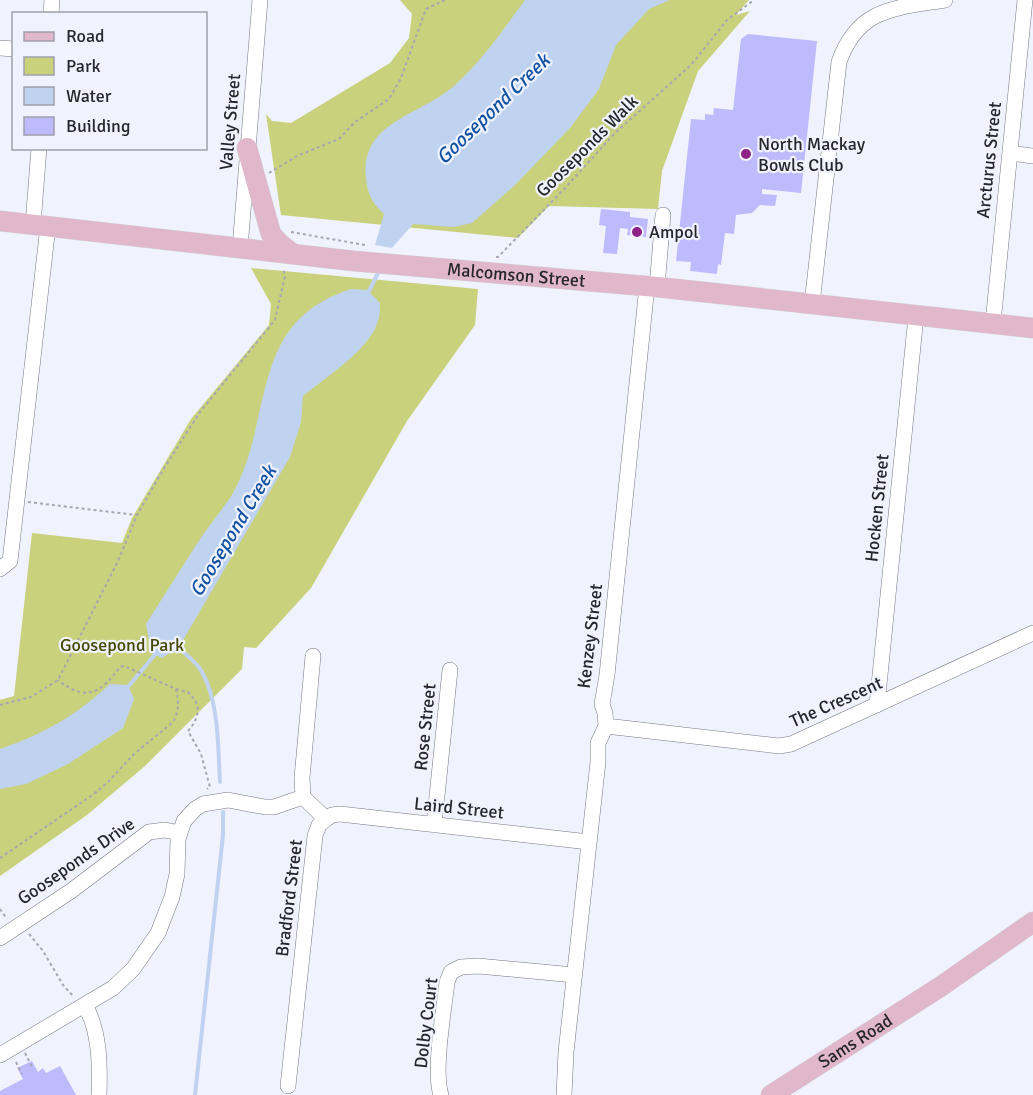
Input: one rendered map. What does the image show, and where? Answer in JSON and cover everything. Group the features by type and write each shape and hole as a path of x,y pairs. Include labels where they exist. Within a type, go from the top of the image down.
{"main road":[{"path":"247,148 272,234 279,243 286,260"},
{"name":"Malcomson Street","path":"0,221 240,248 286,260 361,253 415,267 652,286 1033,328"},
{"name":"Sams Road","path":"939,987 1033,911"},
{"name":"Sams Road","path":"771,1095 939,987 1033,922"}],"street":[{"name":"Valley Street","path":"240,248 260,0"},
{"path":"812,304 839,62 845,45 854,32 872,16 899,7 945,0"},
{"name":"Arcturus Street","path":"993,323 1025,0"},
{"path":"5,565 16,501 40,225 39,150"},
{"path":"1010,153 1033,156"},
{"name":"Kenzey Street","path":"564,1095 563,1086 598,743 606,726 602,698 607,675 652,286 663,215"},
{"name":"Hocken Street","path":"877,705 916,316"},
{"name":"The Crescent","path":"606,726 779,746 791,744 1033,633"},
{"path":"313,656 303,760 303,797 326,819"},
{"name":"Rose Street","path":"434,825 450,670"},
{"path":"7,1056 113,988 133,969 158,933 175,886 180,833 184,821 195,809 203,804 228,800 265,807 303,797"},
{"name":"Laird Street","path":"326,819 340,814 589,842"},
{"name":"Bradford Street","path":"288,1086 315,836 319,825 326,819"},
{"name":"Gooseponds Drive","path":"0,938 71,891 149,832 165,830 180,833"},
{"name":"Dolby Court","path":"441,1095 438,1085 439,1062 447,982 451,972 461,967 478,966 574,975"},
{"path":"85,1005 96,1030 100,1074 99,1095"}],"path":[{"path":"264,176 297,156 339,139 355,122 389,99 401,78 426,9 445,0"},
{"name":"Gooseponds Walk","path":"497,257 615,133 691,65 727,20 754,0"},
{"path":"285,231 361,253"},
{"path":"0,705 31,697 58,680 118,561 137,515 200,412 275,320 285,276 286,260"},
{"path":"16,501 137,515"},
{"path":"58,680 79,693 89,693 109,682 120,667 124,666 188,692 197,704 198,717 188,731 201,754 210,787 202,793"},
{"path":"0,858 108,783 134,754 173,722 178,708 176,689"},
{"path":"28,933 43,951 63,985 78,1002 85,1005"},
{"path":"24,1051 33,1069"},
{"path":"7,1056 22,1074"}],"green space":[{"path":"400,0 749,0 736,15 750,11 698,71 662,171 658,209 549,206 518,238 281,215 266,114 272,121 291,123 390,63 409,38 412,14"},
{"name":"Goosepond Park","path":"251,268 478,289 475,325 407,421 311,588 256,648 244,647 242,669 145,766 87,815 0,876 0,700 14,696 32,533 122,543 132,518 191,419 269,325 271,304"}],"water":[{"path":"525,0 670,0 649,9 616,45 599,89 570,128 514,186 472,223 454,227 413,224 392,248 375,245 384,214 371,198 367,184 366,159 372,144 382,132 441,95 465,76"},
{"path":"351,289 367,290 380,303 375,328 348,361 303,396 301,422 290,457 179,647 162,658 151,652 146,624 200,539 232,495 245,465 269,376 279,349 294,325 318,304"},
{"path":"110,684 128,685 134,699 123,728 68,764 26,784 0,789 0,749 58,723 84,706"}],"building":[{"name":"North Mackay Bowls Club","path":"748,34 817,41 801,193 762,189 762,194 777,195 775,206 760,205 752,213 736,215 734,234 725,233 721,265 718,264 717,274 690,271 691,262 676,261 691,119 705,120 705,114 713,115 714,108 733,110 741,39"},
{"name":"Ampol","path":"601,209 630,212 630,217 648,219 646,237 627,235 628,229 620,228 617,254 603,253 606,226 599,225"},
{"path":"32,1061 38,1072 43,1068 46,1073 60,1066 76,1095 0,1095 0,1091 23,1079 17,1068"}],"waterway":[{"name":"Goosepond Creek","path":"367,295 380,269"},
{"path":"176,646 197,664 208,684 217,726 220,782"},
{"name":"Goosepond Creek","path":"127,688 157,652"},
{"path":"195,1095 223,835 223,812"}],"place":[{"name":"North Mackay Bowls Club","path":"746,154"},
{"name":"Ampol","path":"637,232"}]}
